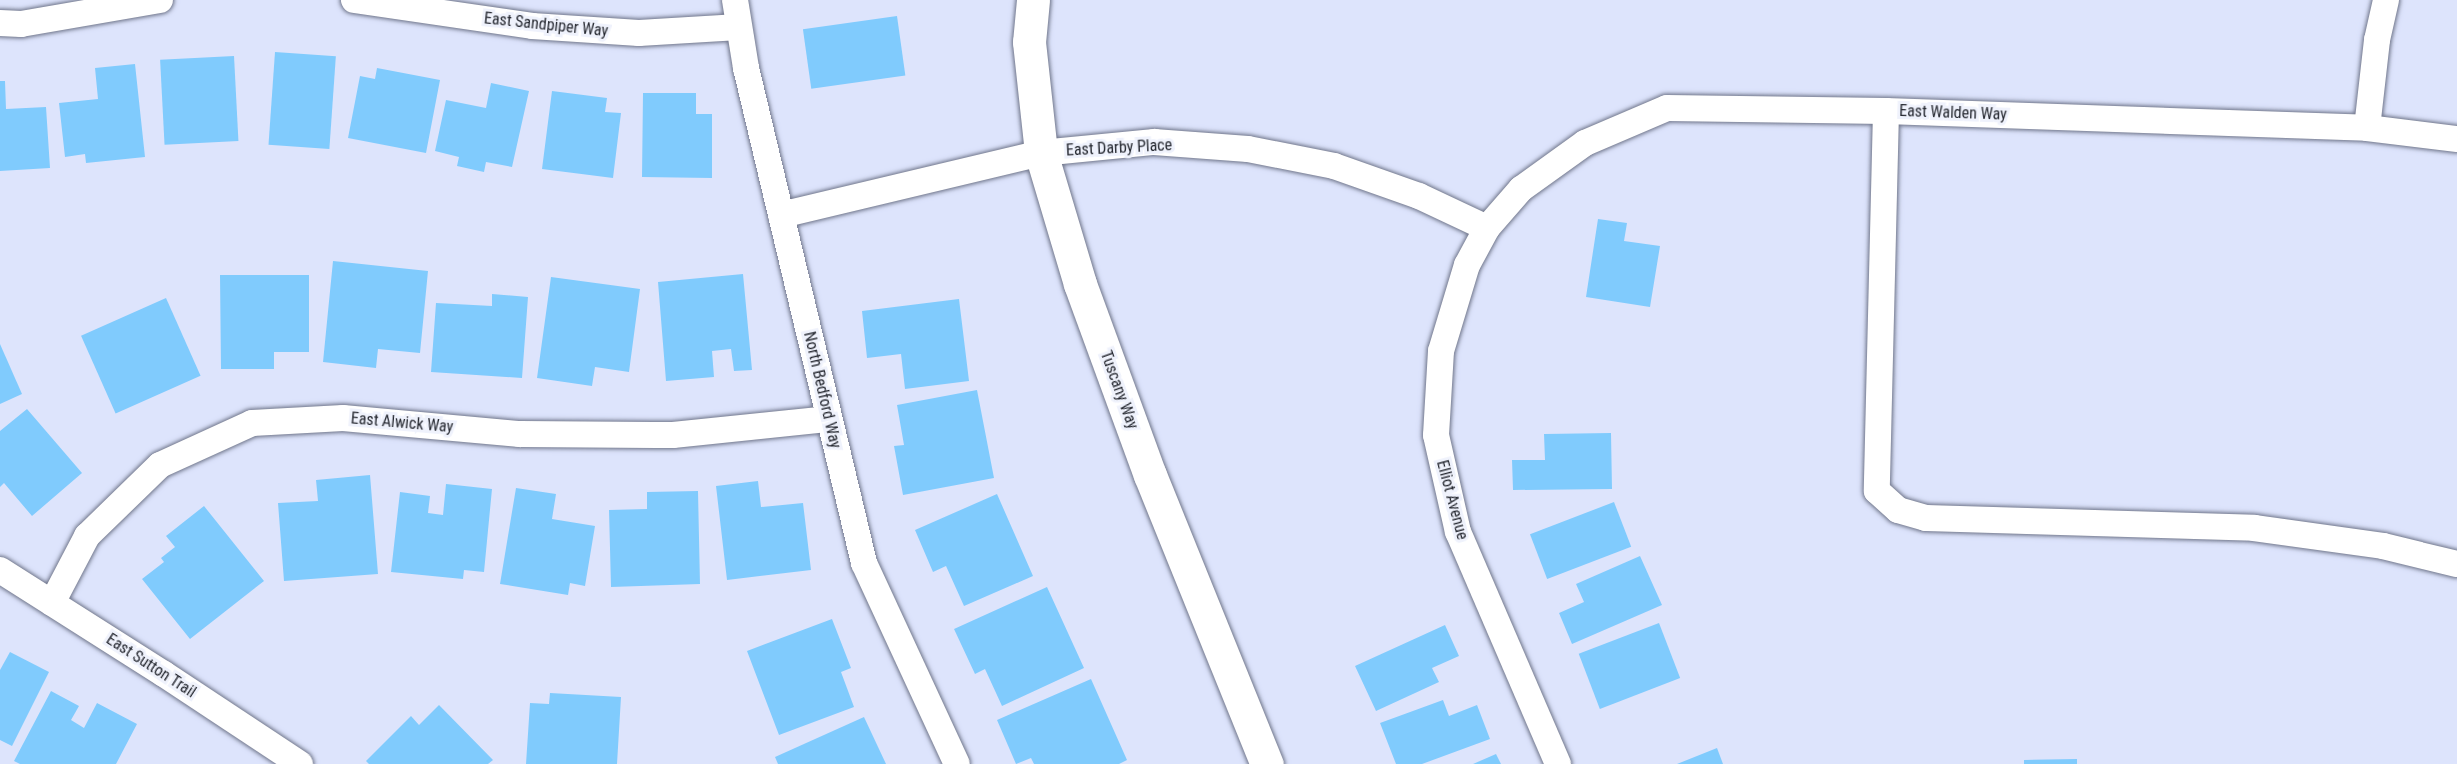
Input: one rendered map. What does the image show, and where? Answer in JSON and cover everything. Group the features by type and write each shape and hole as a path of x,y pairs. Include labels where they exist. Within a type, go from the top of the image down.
{"street":[{"path":"0,23 21,24 160,0"},
{"name":"East Sandpiper Way","path":"354,0 532,26 639,33 739,27"},
{"name":"North Bedford Way","path":"735,0 746,68 864,563 957,764"},
{"name":"Tuscany Way","path":"1033,0 1029,42 1041,153 1080,284 1150,475 1267,764"},
{"path":"2367,128 2377,40 2386,0"},
{"name":"East Walden Way","path":"1487,228 1521,189 1585,143 1667,108 1886,111 2367,128 2457,139"},
{"path":"1886,111 1877,491 1898,510 1926,518 2254,528 2383,546 2457,564"},
{"name":"East Darby Place","path":"781,215 1041,153 1154,142 1248,149 1334,166 1419,196 1487,228"},
{"name":"Elliot Avenue","path":"1487,228 1467,265 1441,351 1436,435 1458,532 1558,764"},
{"name":"East Alwick Way","path":"52,603 87,536 160,465 252,423 343,418 520,434 673,435 829,419"},
{"name":"East Sutton Trail","path":"0,570 300,764"}],"building":[{"path":"897,16 905,75 811,89 803,29"},
{"path":"275,52 336,56 329,149 269,145"},
{"path":"234,56 238,141 165,145 160,60"},
{"path":"135,64 145,157 86,163 85,154 65,157 59,103 98,99 95,68"},
{"path":"377,68 440,80 426,153 348,138 360,76 375,79"},
{"path":"0,81 5,81 6,109 46,107 50,168 0,171"},
{"path":"491,83 529,91 512,167 486,162 484,172 457,166 459,157 435,151 446,100 486,108"},
{"path":"552,91 607,98 605,112 621,113 613,178 542,169"},
{"path":"643,93 696,93 696,114 712,114 712,178 642,177"},
{"path":"1598,219 1627,223 1624,241 1660,246 1650,307 1586,297"},
{"path":"333,261 428,271 420,353 378,349 376,368 323,362"},
{"path":"743,274 752,370 734,371 731,349 712,351 714,377 666,381 658,282"},
{"path":"220,275 309,275 309,352 274,352 274,369 221,369"},
{"path":"551,277 640,289 629,372 595,367 592,386 537,378"},
{"path":"492,294 528,297 522,378 431,372 436,303 492,306"},
{"path":"166,298 201,376 116,413 81,336"},
{"path":"959,299 969,381 905,389 901,354 867,358 862,311"},
{"path":"0,344 22,394 0,404"},
{"path":"977,390 994,478 903,495 894,446 904,445 897,405"},
{"path":"27,409 82,473 32,516 4,483 0,487 0,431"},
{"path":"1611,433 1612,489 1513,490 1512,460 1545,460 1544,434"},
{"path":"370,475 378,574 284,581 278,503 318,501 316,480"},
{"path":"758,481 761,507 803,503 811,570 727,580 716,486"},
{"path":"446,484 492,489 484,572 464,570 463,579 391,572 400,492 430,496 428,513 443,515"},
{"path":"516,488 556,494 552,519 595,526 585,586 570,583 568,595 500,584"},
{"path":"698,491 700,584 611,587 609,510 647,509 647,492"},
{"path":"997,494 1033,576 964,606 946,566 933,572 915,530"},
{"path":"1614,502 1631,547 1547,579 1530,534"},
{"path":"204,506 264,581 190,639 142,579 164,562 161,558 175,547 166,536"},
{"path":"1640,556 1662,605 1572,644 1559,613 1584,602 1576,584"},
{"path":"1047,587 1084,668 1002,706 985,669 975,674 954,629"},
{"path":"832,619 851,668 841,672 854,707 779,735 747,651"},
{"path":"1659,623 1680,678 1600,709 1579,654"},
{"path":"1445,625 1459,656 1432,668 1439,682 1376,711 1355,666"},
{"path":"10,652 49,672 12,746 0,740 0,670"},
{"path":"1091,679 1127,760 1119,764 1034,764 1031,758 1016,764 997,720"},
{"path":"51,691 79,706 71,720 84,728 97,703 137,724 116,764 20,764 14,761"},
{"path":"550,693 621,697 617,764 526,764 530,703 549,704"},
{"path":"1443,700 1449,716 1477,705 1490,739 1422,764 1396,764 1380,723"},
{"path":"439,705 493,760 488,764 369,764 366,761 411,716 419,725"},
{"path":"864,717 886,764 778,764 775,757"},
{"path":"1717,748 1723,764 1677,764"},
{"path":"1496,754 1501,764 1473,764"},
{"path":"2077,759 2077,764 2024,764 2024,760"}]}
